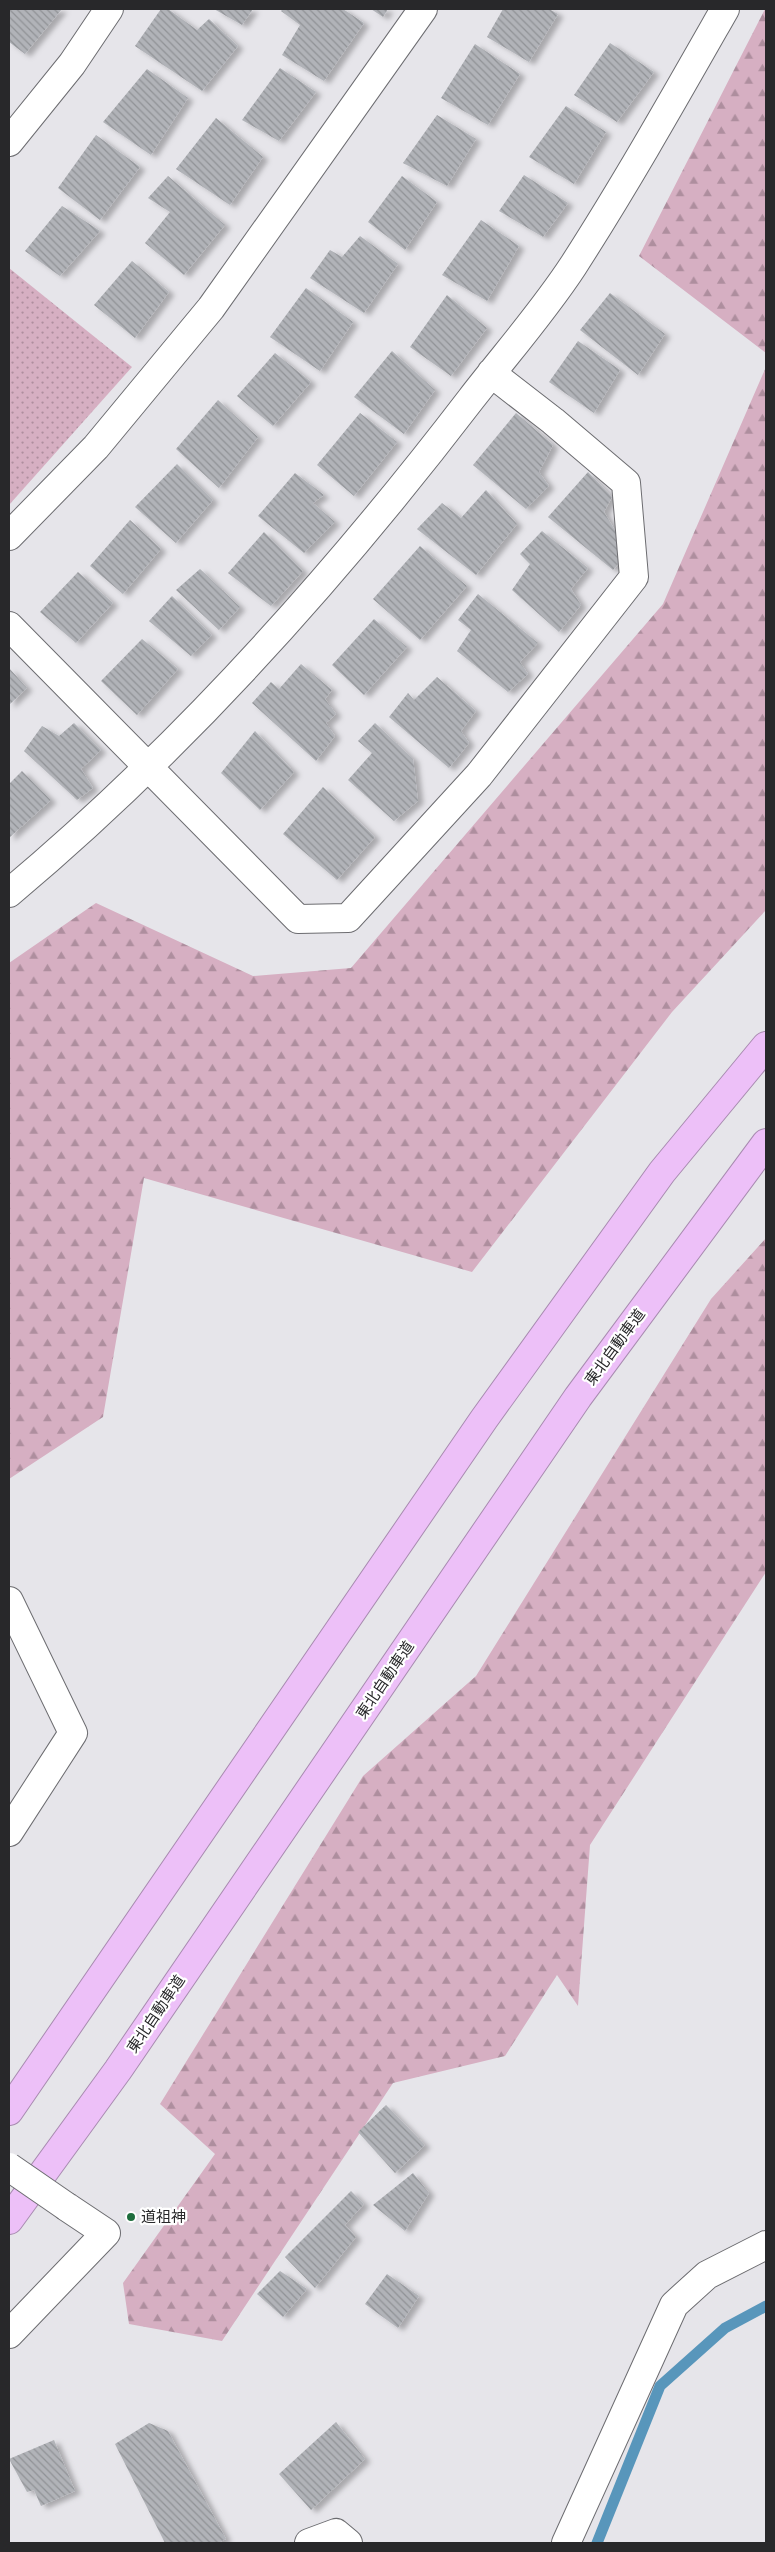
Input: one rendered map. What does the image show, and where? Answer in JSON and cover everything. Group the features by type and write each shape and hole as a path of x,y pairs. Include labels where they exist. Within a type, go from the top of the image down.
{"highway":[{"path":"9,2111 484,1418 662,1172 766,1046"},
{"name":"東北自動車道","path":"9,2220 118,2070 578,1397 766,1143"}],"street":[{"path":"9,142 72,64 109,9"},
{"path":"9,536 96,447 211,308 423,9"},
{"path":"9,893 76,837 235,681 407,483 571,269 645,149 725,9"},
{"path":"9,626 298,919 348,918 479,775 634,577 626,483 553,421 491,373"},
{"path":"9,1601 73,1733 9,1832"},
{"path":"9,2166 106,2233 9,2334"},
{"path":"566,2543 674,2305 707,2276 766,2245"},
{"path":"309,2543 336,2533 348,2543"}],"green space":[{"path":"766,9 766,353 639,256"},
{"path":"9,268 132,367 9,505"},
{"path":"766,367 766,910 672,1012 472,1272 144,1178 103,1417 9,1479 9,963 96,903 253,976 351,968 663,604"},
{"path":"766,1238 766,1572 590,1845 578,2006 557,1975 505,2056 393,2083 222,2341 129,2324 123,2283 215,2154 160,2104 363,1776 476,1676 711,1299"}],"building":[{"path":"9,9 62,9 25,54 9,42"},
{"path":"161,9 168,9 197,30 209,19 238,46 202,91 135,46"},
{"path":"214,9 253,9 242,25"},
{"path":"283,9 343,9 364,23 324,81 282,55 300,25 281,11"},
{"path":"371,9 388,9 383,17"},
{"path":"503,9 549,9 558,14 529,62 487,37"},
{"path":"610,43 654,72 617,122 574,95"},
{"path":"475,44 520,74 488,125 441,98"},
{"path":"280,68 316,92 279,141 242,120"},
{"path":"147,69 188,98 151,155 103,122"},
{"path":"566,106 606,132 574,184 529,157"},
{"path":"437,115 476,139 447,186 403,163"},
{"path":"216,118 263,157 230,205 176,169"},
{"path":"96,135 140,167 100,220 58,188"},
{"path":"524,175 568,203 543,237 499,211"},
{"path":"168,176 225,225 184,275 145,243 170,212 148,198"},
{"path":"402,176 437,202 405,250 368,222"},
{"path":"62,206 100,231 60,276 25,251"},
{"path":"481,220 519,246 487,301 442,275"},
{"path":"360,236 398,264 364,313 310,278 330,250 342,257"},
{"path":"132,261 169,292 135,338 94,305"},
{"path":"306,288 353,322 320,371 270,337"},
{"path":"610,293 665,334 638,375 580,330"},
{"path":"447,295 487,328 451,376 410,347"},
{"path":"578,341 620,370 594,413 549,382"},
{"path":"392,351 435,390 404,434 354,397"},
{"path":"275,353 311,382 273,426 237,396"},
{"path":"218,400 258,437 219,488 176,449"},
{"path":"360,413 397,442 354,496 317,465"},
{"path":"516,413 553,445 539,472 549,486 526,509 473,465"},
{"path":"177,464 213,500 176,543 135,507"},
{"path":"588,472 612,497 604,512 622,542 624,557 613,570 548,517"},
{"path":"295,473 324,495 313,503 335,522 304,553 258,516"},
{"path":"486,490 517,524 476,575 417,529 442,503 461,518"},
{"path":"130,520 161,549 123,594 90,566"},
{"path":"542,531 588,568 571,589 581,605 559,632 512,590 530,564 520,554"},
{"path":"264,532 303,571 271,606 228,573"},
{"path":"420,546 467,586 420,640 373,599"},
{"path":"200,569 240,607 219,630 176,590"},
{"path":"78,572 113,603 76,643 40,612"},
{"path":"478,594 538,643 520,662 528,674 508,692 457,651 471,630 458,620"},
{"path":"172,596 212,635 191,656 149,621"},
{"path":"374,619 407,647 364,695 332,665"},
{"path":"142,639 178,669 137,715 101,681"},
{"path":"301,664 332,690 325,699 336,714 326,723 335,736 316,761 252,703 271,682 279,689"},
{"path":"9,668 27,688 9,705"},
{"path":"437,677 476,711 461,731 469,743 449,768 389,717 408,693 414,700"},
{"path":"74,723 101,750 81,769 93,788 77,800 24,751 42,726 59,736"},
{"path":"375,723 413,759 418,801 394,821 348,780 372,753 358,741"},
{"path":"255,731 294,772 260,810 221,773"},
{"path":"22,771 51,800 9,838 9,784"},
{"path":"323,787 375,837 337,880 283,834"},
{"path":"386,2105 425,2145 395,2173 358,2132"},
{"path":"413,2173 429,2193 405,2231 373,2205"},
{"path":"351,2191 364,2204 345,2225 356,2237 315,2288 285,2257"},
{"path":"280,2271 307,2289 283,2317 257,2294"},
{"path":"387,2274 419,2296 398,2328 365,2304"},
{"path":"336,2422 365,2459 311,2510 279,2474"},
{"path":"149,2423 168,2431 226,2539 218,2543 165,2543 115,2444"},
{"path":"54,2440 75,2491 41,2506 34,2490 27,2492 9,2459"}],"waterway":[{"path":"597,2543 660,2386 725,2328 766,2306"}],"place":[{"name":"道祖神","path":"131,2217"}]}
